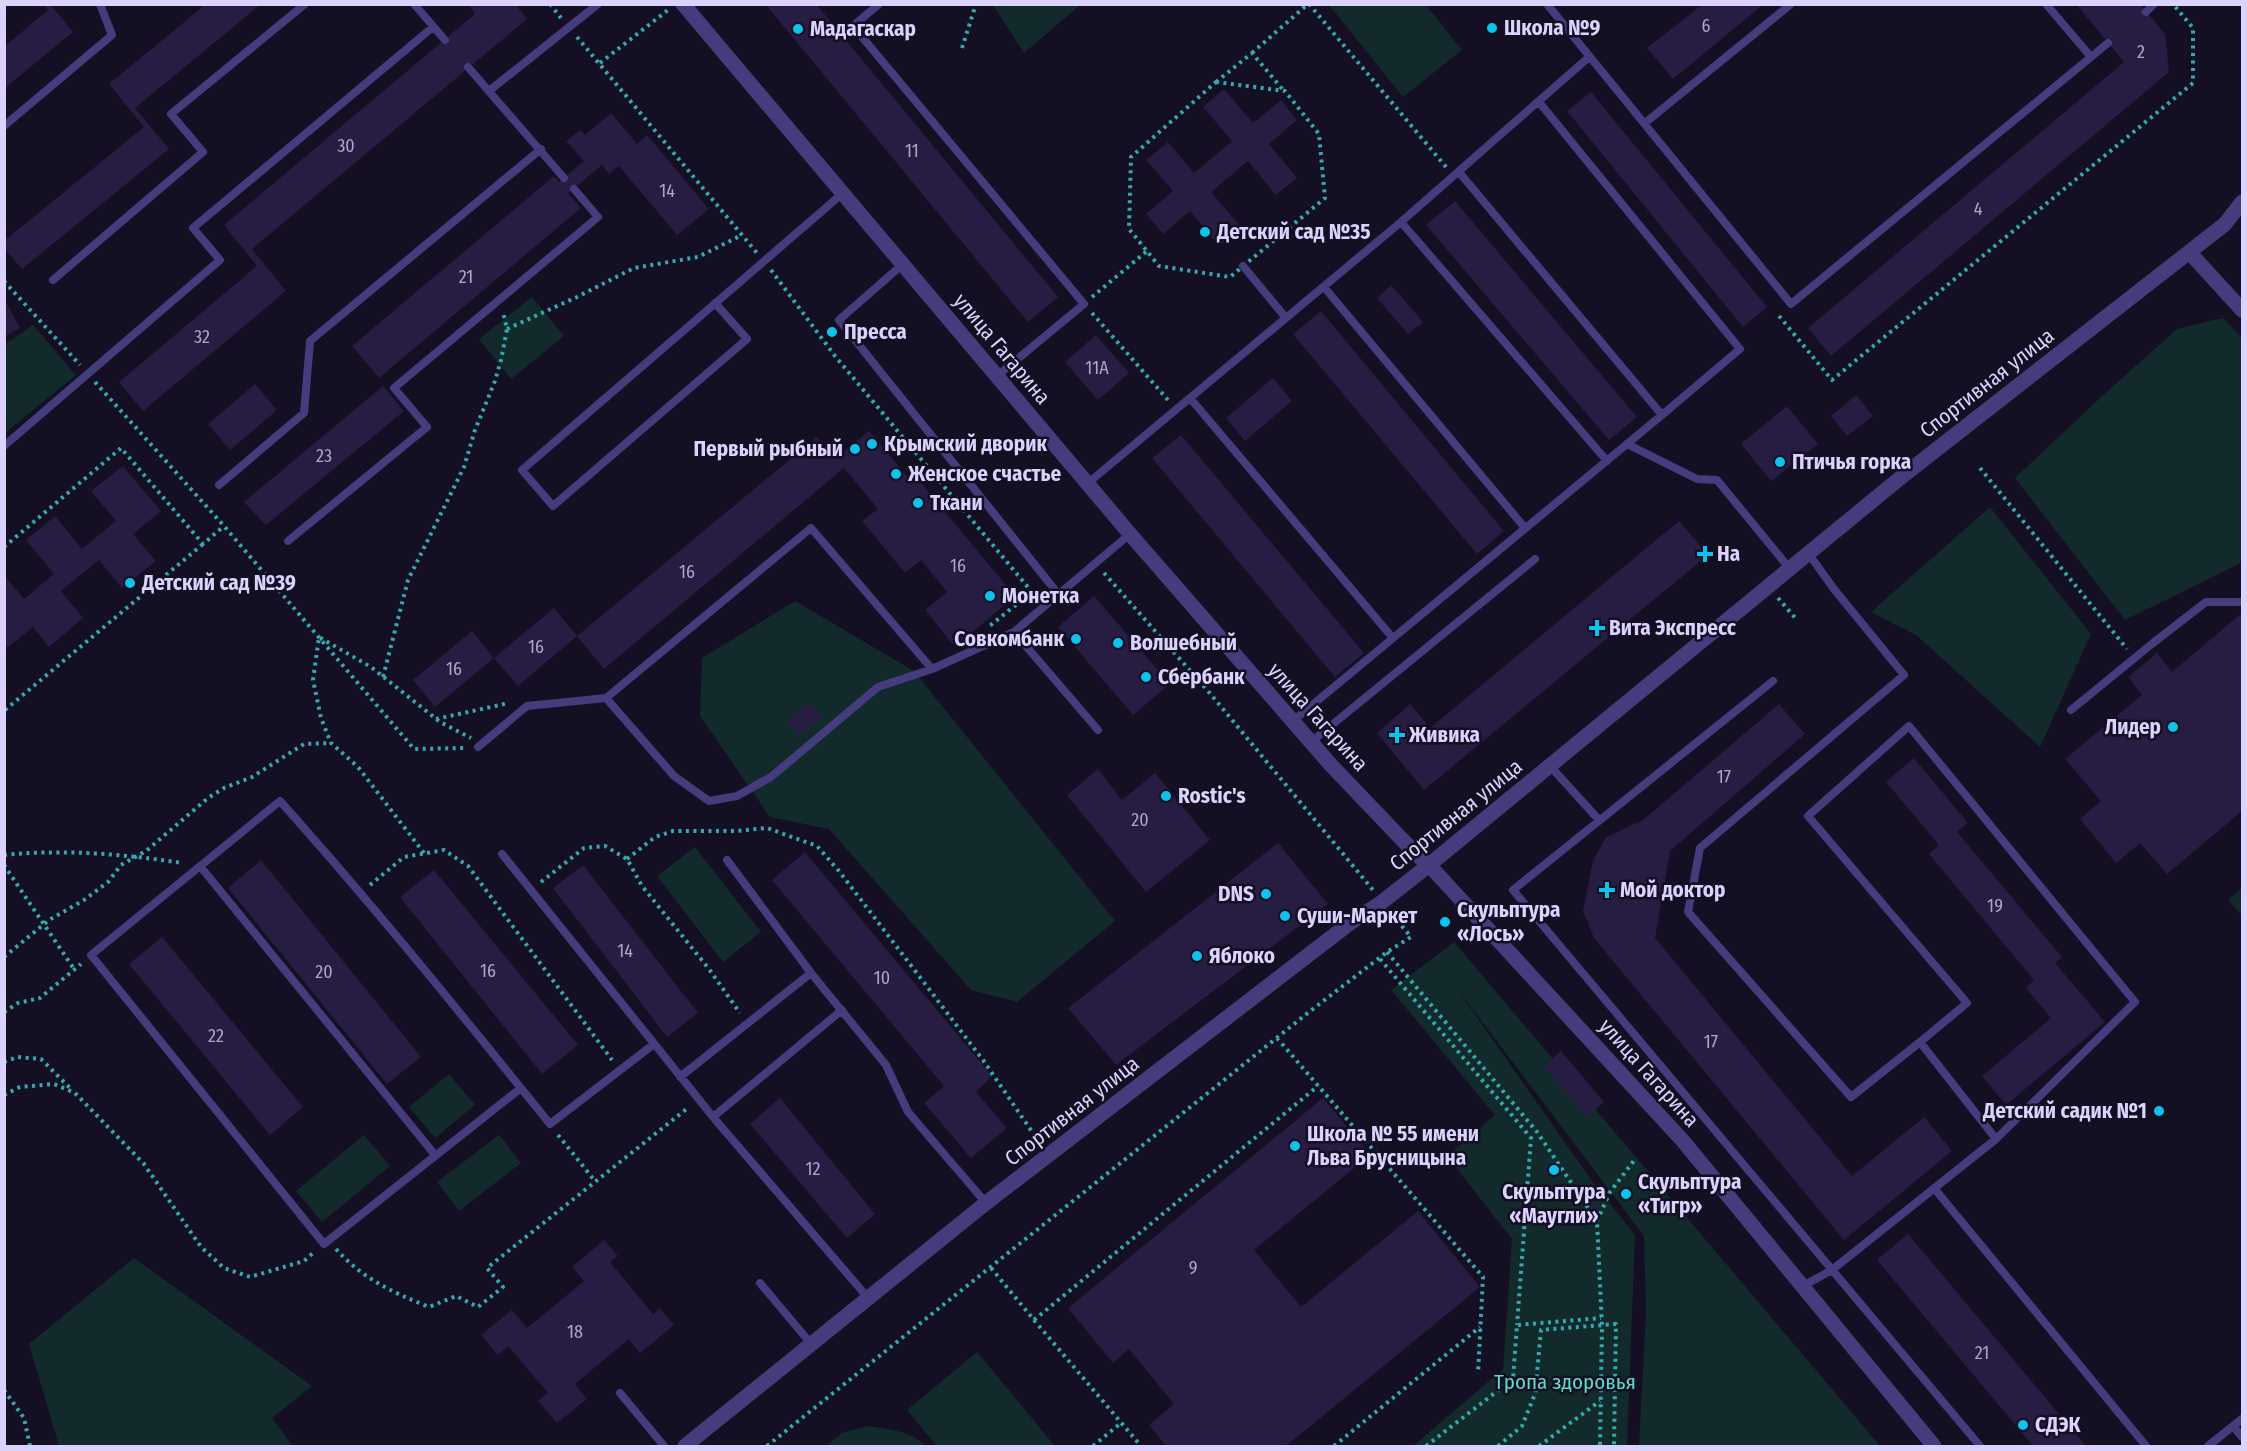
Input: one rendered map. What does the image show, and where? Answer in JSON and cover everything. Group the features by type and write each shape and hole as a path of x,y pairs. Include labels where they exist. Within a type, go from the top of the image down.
{"street":[{"name":"улица Гагарина","path":"683,4 1130,534 1293,721 1683,1141 1934,1446"},
{"name":"Спортивная улица","path":"685,1446 986,1203 1350,922 1382,902 1429,865 1898,480 2225,224 2242,202"},
{"path":"2190,252 2242,310"}],"lane":[{"path":"4,126 112,35 100,4"},
{"path":"53,280 203,152 171,114 305,4"},
{"path":"414,4 445,40"},
{"path":"489,92 598,4"},
{"path":"879,4 853,26 1084,304 997,376"},
{"path":"1547,4 1791,304 2108,43"},
{"path":"1645,123 1791,4"},
{"path":"2046,4 2091,57"},
{"path":"2146,12 2154,4"},
{"path":"4,446 220,260 193,228 433,27"},
{"path":"1088,483 1401,222 1589,57"},
{"path":"468,67 564,178"},
{"path":"1293,721 1740,349 1539,102"},
{"path":"219,485 304,414 310,341 541,149"},
{"path":"1457,174 1662,415"},
{"path":"288,541 427,427 394,388 598,217 574,189"},
{"path":"715,303 747,339 553,506 522,470 715,303 843,193"},
{"path":"1401,222 1606,462"},
{"path":"903,264 840,320 1059,595"},
{"path":"1243,266 1286,318"},
{"path":"1324,286 1525,528"},
{"path":"1190,398 1392,637"},
{"path":"1628,444 1697,479 1717,480 1790,568"},
{"path":"481,745 527,706 606,698 811,528 932,669"},
{"path":"606,698 674,777 709,801 737,796 771,777 878,687 932,669 1014,632 1130,534"},
{"path":"1803,1286 1832,1270 1996,1139 2135,1002 1909,726 1808,816 1967,1003 1851,1097 1688,912 1700,848 1904,675 1834,590 1809,553"},
{"path":"1311,741 1535,559"},
{"path":"2072,710 2206,602 2242,602"},
{"path":"1014,632 1098,730"},
{"path":"1773,681 1513,890 1980,1446"},
{"path":"1551,766 1599,820"},
{"path":"521,1088 324,1244 91,955 280,801 362,892 521,1088 550,1124 654,1044"},
{"path":"502,854 713,1117 869,1299"},
{"path":"727,860 811,973 886,1065 908,1112 986,1203"},
{"path":"200,866 435,1155"},
{"path":"681,1077 811,973"},
{"path":"713,1117 842,1010"},
{"path":"1920,1042 1996,1139"},
{"path":"1934,1188 2146,1446"},
{"path":"760,1282 812,1345"},
{"path":"620,1393 664,1446"},
{"path":"2208,1446 2242,1419"},
{"path":"2233,1426 2242,1437"}],"path":[{"path":"550,4 764,261 835,356 1032,592 980,634"},
{"path":"600,63 676,4"},
{"path":"962,48 976,4"},
{"path":"1252,52 1319,134 1325,198 1230,277 1159,266 1129,229 1131,157 1216,82 1309,4 1457,174"},
{"path":"1779,316 1832,380 2193,83 2193,28 2173,4"},
{"path":"1216,82 1285,91"},
{"path":"507,329 634,268 698,257 742,235"},
{"path":"1147,251 1084,304 1176,410"},
{"path":"4,281 224,526 414,749 481,745"},
{"path":"383,677 408,580 464,467 501,360 507,329 500,300"},
{"path":"4,547 121,448 203,544"},
{"path":"1980,468 2135,658"},
{"path":"5,711 224,526"},
{"path":"767,1446 1277,1038 1387,952 1411,937 1208,691 1096,563"},
{"path":"319,637 371,667 440,722 481,745"},
{"path":"319,637 313,680 321,718 331,743 358,767 424,854"},
{"path":"4,957 44,924 84,900 108,882 121,865 146,851 208,798 224,788 252,777 304,744 331,743"},
{"path":"627,859 655,837 673,831 735,831 767,828 817,846 839,871 984,1060 1049,1156"},
{"path":"531,890 584,848 605,846 627,859 642,886 709,969 747,1024"},
{"path":"362,892 404,856 444,850 468,866 620,1070"},
{"path":"4,855 75,853 138,856 200,866"},
{"path":"4,865 74,969"},
{"path":"1387,952 1537,1132 1597,1221"},
{"path":"4,1012 18,1003 40,999 91,955"},
{"path":"1380,959 1531,1138 1513,1378 1426,1446"},
{"path":"1277,1038 1483,1277 1478,1374"},
{"path":"4,1062 18,1057 41,1059 144,1164 201,1247 224,1268 250,1276 304,1261 324,1244 333,1246 353,1268 396,1294 429,1307 456,1296 478,1307 503,1287 487,1268 699,1100"},
{"path":"4,1095 20,1087 54,1084 75,1093"},
{"path":"1034,1320 1318,1086"},
{"path":"550,1124 595,1181"},
{"path":"1600,1446 1602,1318 1597,1221 1610,1192 1636,1158"},
{"path":"991,1268 1141,1446"},
{"path":"1517,1325 1602,1318"},
{"path":"1498,1446 1522,1426 1535,1394 1541,1330 1616,1324 1614,1446"},
{"path":"1334,1446 1480,1327"},
{"path":"4,1390 24,1418 30,1446"},
{"path":"1539,1446 1601,1401"},
{"path":"1093,1446 1121,1423"}],"green space":[{"path":"993,5 1080,5 1024,53"},
{"path":"1329,5 1426,5 1462,50 1403,97"},
{"path":"532,297 564,336 511,379 479,339"},
{"path":"2223,318 2242,338 2242,558 2239,564 2125,620 2015,478 2177,329"},
{"path":"33,325 76,375 5,433 5,344"},
{"path":"1990,507 2091,634 2040,747 1916,635 1871,612"},
{"path":"795,601 914,671 1115,921 1017,1002 971,990 829,829 770,817 700,716 702,658"},
{"path":"695,847 761,932 723,962 657,876"},
{"path":"2242,888 2242,916 2228,900"},
{"name":"Тропа здоровья","path":"1454,942 1880,1446 1639,1446 1646,1311 1644,1236 1455,986 1590,1178 1635,1235 1627,1446 1413,1446 1503,1369 1512,1239 1447,1156 1495,1115 1391,990"},
{"path":"449,1074 475,1105 435,1138 409,1107"},
{"path":"364,1135 390,1166 322,1222 296,1191"},
{"path":"499,1135 521,1163 459,1211 437,1182"},
{"path":"134,1258 312,1386 272,1418 293,1446 59,1446 29,1344"},
{"path":"977,1352 1055,1446 936,1446 907,1410"},
{"path":"868,1426 907,1434 925,1446 826,1446 842,1433"}],"building":[{"path":"43,4 50,4 73,32 5,88 5,46 48,10"},
{"path":"206,4 261,4 135,108 169,149 22,269 4,248 4,241 144,127 109,84"},
{"path":"468,4 515,4 527,19 252,249 286,291 143,411 119,382 257,266 224,225 475,14"},
{"path":"769,4 816,4 1058,297 1028,322 767,6"},
{"path":"1703,4 1764,4 1673,79 1647,48"},
{"path":"2076,4 2140,4 2165,34 2169,72 1831,356 1808,328 2124,62"},
{"path":"1224,89 1253,123 1281,100 1297,120 1269,144 1297,178 1276,195 1248,161 1211,192 1241,227 1219,246 1190,211 1163,234 1146,214 1173,191 1146,160 1168,142 1194,173 1232,141 1203,107"},
{"path":"1591,92 1767,307 1743,327 1567,111"},
{"path":"611,113 637,144 647,135 709,209 677,235 619,166 609,174 602,165 568,193 581,208 379,378 352,346 554,176 559,182 584,161 566,141 580,130 585,135"},
{"path":"1455,201 1637,417 1609,440 1426,225"},
{"path":"1391,285 1423,322 1408,334 1377,298"},
{"path":"4,298 20,328 4,337"},
{"path":"1321,311 1504,531 1477,554 1293,334"},
{"path":"1096,335 1129,373 1098,400 1065,362"},
{"path":"1273,378 1292,401 1245,441 1226,418"},
{"path":"255,384 277,410 230,450 208,424"},
{"path":"383,386 404,411 266,525 244,502"},
{"path":"1856,395 1873,416 1847,436 1831,416"},
{"path":"1787,406 1818,444 1771,481 1741,444"},
{"path":"869,431 911,481 916,477 1015,596 955,647 925,610 947,592 921,560 905,573 862,521 878,509 844,468 604,669 577,636 817,437 835,459"},
{"path":"1181,435 1364,653 1335,677 1152,458"},
{"path":"123,466 161,511 133,534 156,561 122,588 99,560 61,591 83,618 49,647 33,627 8,647 4,643 4,575 24,599 54,574 26,540 55,516 82,549 116,521 91,491"},
{"path":"1679,521 1708,555 1424,790 1377,733 1410,704 1430,728"},
{"path":"1094,596 1170,684 1133,715 1058,627"},
{"path":"554,608 577,636 518,686 494,658"},
{"name":"Лидер","path":"2242,613 2242,811 2167,874 2140,843 2116,863 2080,819 2101,801 2065,759 2142,695 2128,677 2157,653 2172,672"},
{"path":"472,631 494,658 435,707 413,680"},
{"path":"810,703 822,716 799,735 787,722"},
{"path":"1779,704 1805,734 1670,851 1655,938 1852,1176 1924,1117 1952,1151 1844,1240 1594,938 1583,911 1593,861 1606,837 1643,820"},
{"path":"1914,758 1968,823 1957,832 2062,957 2055,963 2105,1022 2006,1105 1982,1076 2051,1018 2026,988 2034,980 1929,854 1939,845 1886,782"},
{"path":"1098,769 1122,800 1155,773 1210,840 1146,892 1067,795"},
{"name":"Яблоко","path":"1278,843 1328,904 1116,1065 1068,1008"},
{"path":"805,852 992,1076 976,1092 1007,1128 971,1158 924,1103 944,1086 772,880"},
{"path":"261,860 421,1057 387,1084 228,888"},
{"path":"583,865 698,1013 667,1037 553,888"},
{"path":"434,870 578,1045 542,1074 400,897"},
{"path":"162,937 303,1107 270,1135 129,964"},
{"path":"1561,1051 1604,1102 1587,1117 1544,1066"},
{"path":"780,1098 875,1214 847,1238 750,1124"},
{"path":"1323,1098 1370,1155 1254,1250 1301,1307 1418,1211 1480,1287 1286,1446 1166,1446 1149,1425 1174,1404 1129,1349 1113,1363 1068,1308"},
{"path":"1594,1203 1600,1211 1594,1215 1588,1208"},
{"path":"1908,1234 2086,1446 2033,1446 1877,1260"},
{"path":"604,1240 618,1256 610,1262 653,1314 660,1308 674,1325 640,1353 629,1339 575,1384 587,1399 557,1423 538,1401 548,1393 508,1346 498,1355 481,1335 512,1310 527,1328 584,1281 572,1267"}],"place":[{"name":"Школа №9","path":"1492,28"},
{"name":"Мадагаскар","path":"798,29"},
{"name":"Детский сад №35","path":"1205,232"},
{"name":"Пресса","path":"832,332"},
{"name":"Крымский дворик","path":"872,444"},
{"name":"Первый рыбный","path":"855,449"},
{"name":"Птичья горка","path":"1780,462"},
{"name":"Женское счастье","path":"896,474"},
{"name":"Ткани","path":"918,503"},
{"name":"На","path":"1705,554"},
{"name":"Детский сад №39","path":"130,583"},
{"name":"Монетка","path":"990,596"},
{"name":"Вита Экспресс","path":"1597,628"},
{"name":"Совкомбанк","path":"1076,639"},
{"name":"Волшебный","path":"1118,643"},
{"name":"Сбербанк","path":"1146,677"},
{"name":"Лидер","path":"2173,727"},
{"name":"Живика","path":"1397,735"},
{"name":"Rostic's","path":"1166,796"},
{"name":"Мой доктор","path":"1607,890"},
{"name":"DNS","path":"1266,894"},
{"name":"Суши-Маркет","path":"1285,916"},
{"name":"Скульптура «Лось»","path":"1445,922"},
{"name":"Яблоко","path":"1197,956"},
{"name":"Детский садик №1","path":"2159,1111"},
{"name":"Школа № 55 имени Льва Брусницына","path":"1295,1146"},
{"name":"Скульптура «Маугли»","path":"1554,1170"},
{"name":"Скульптура «Тигр»","path":"1626,1194"},
{"name":"СДЭК","path":"2023,1425"}]}
